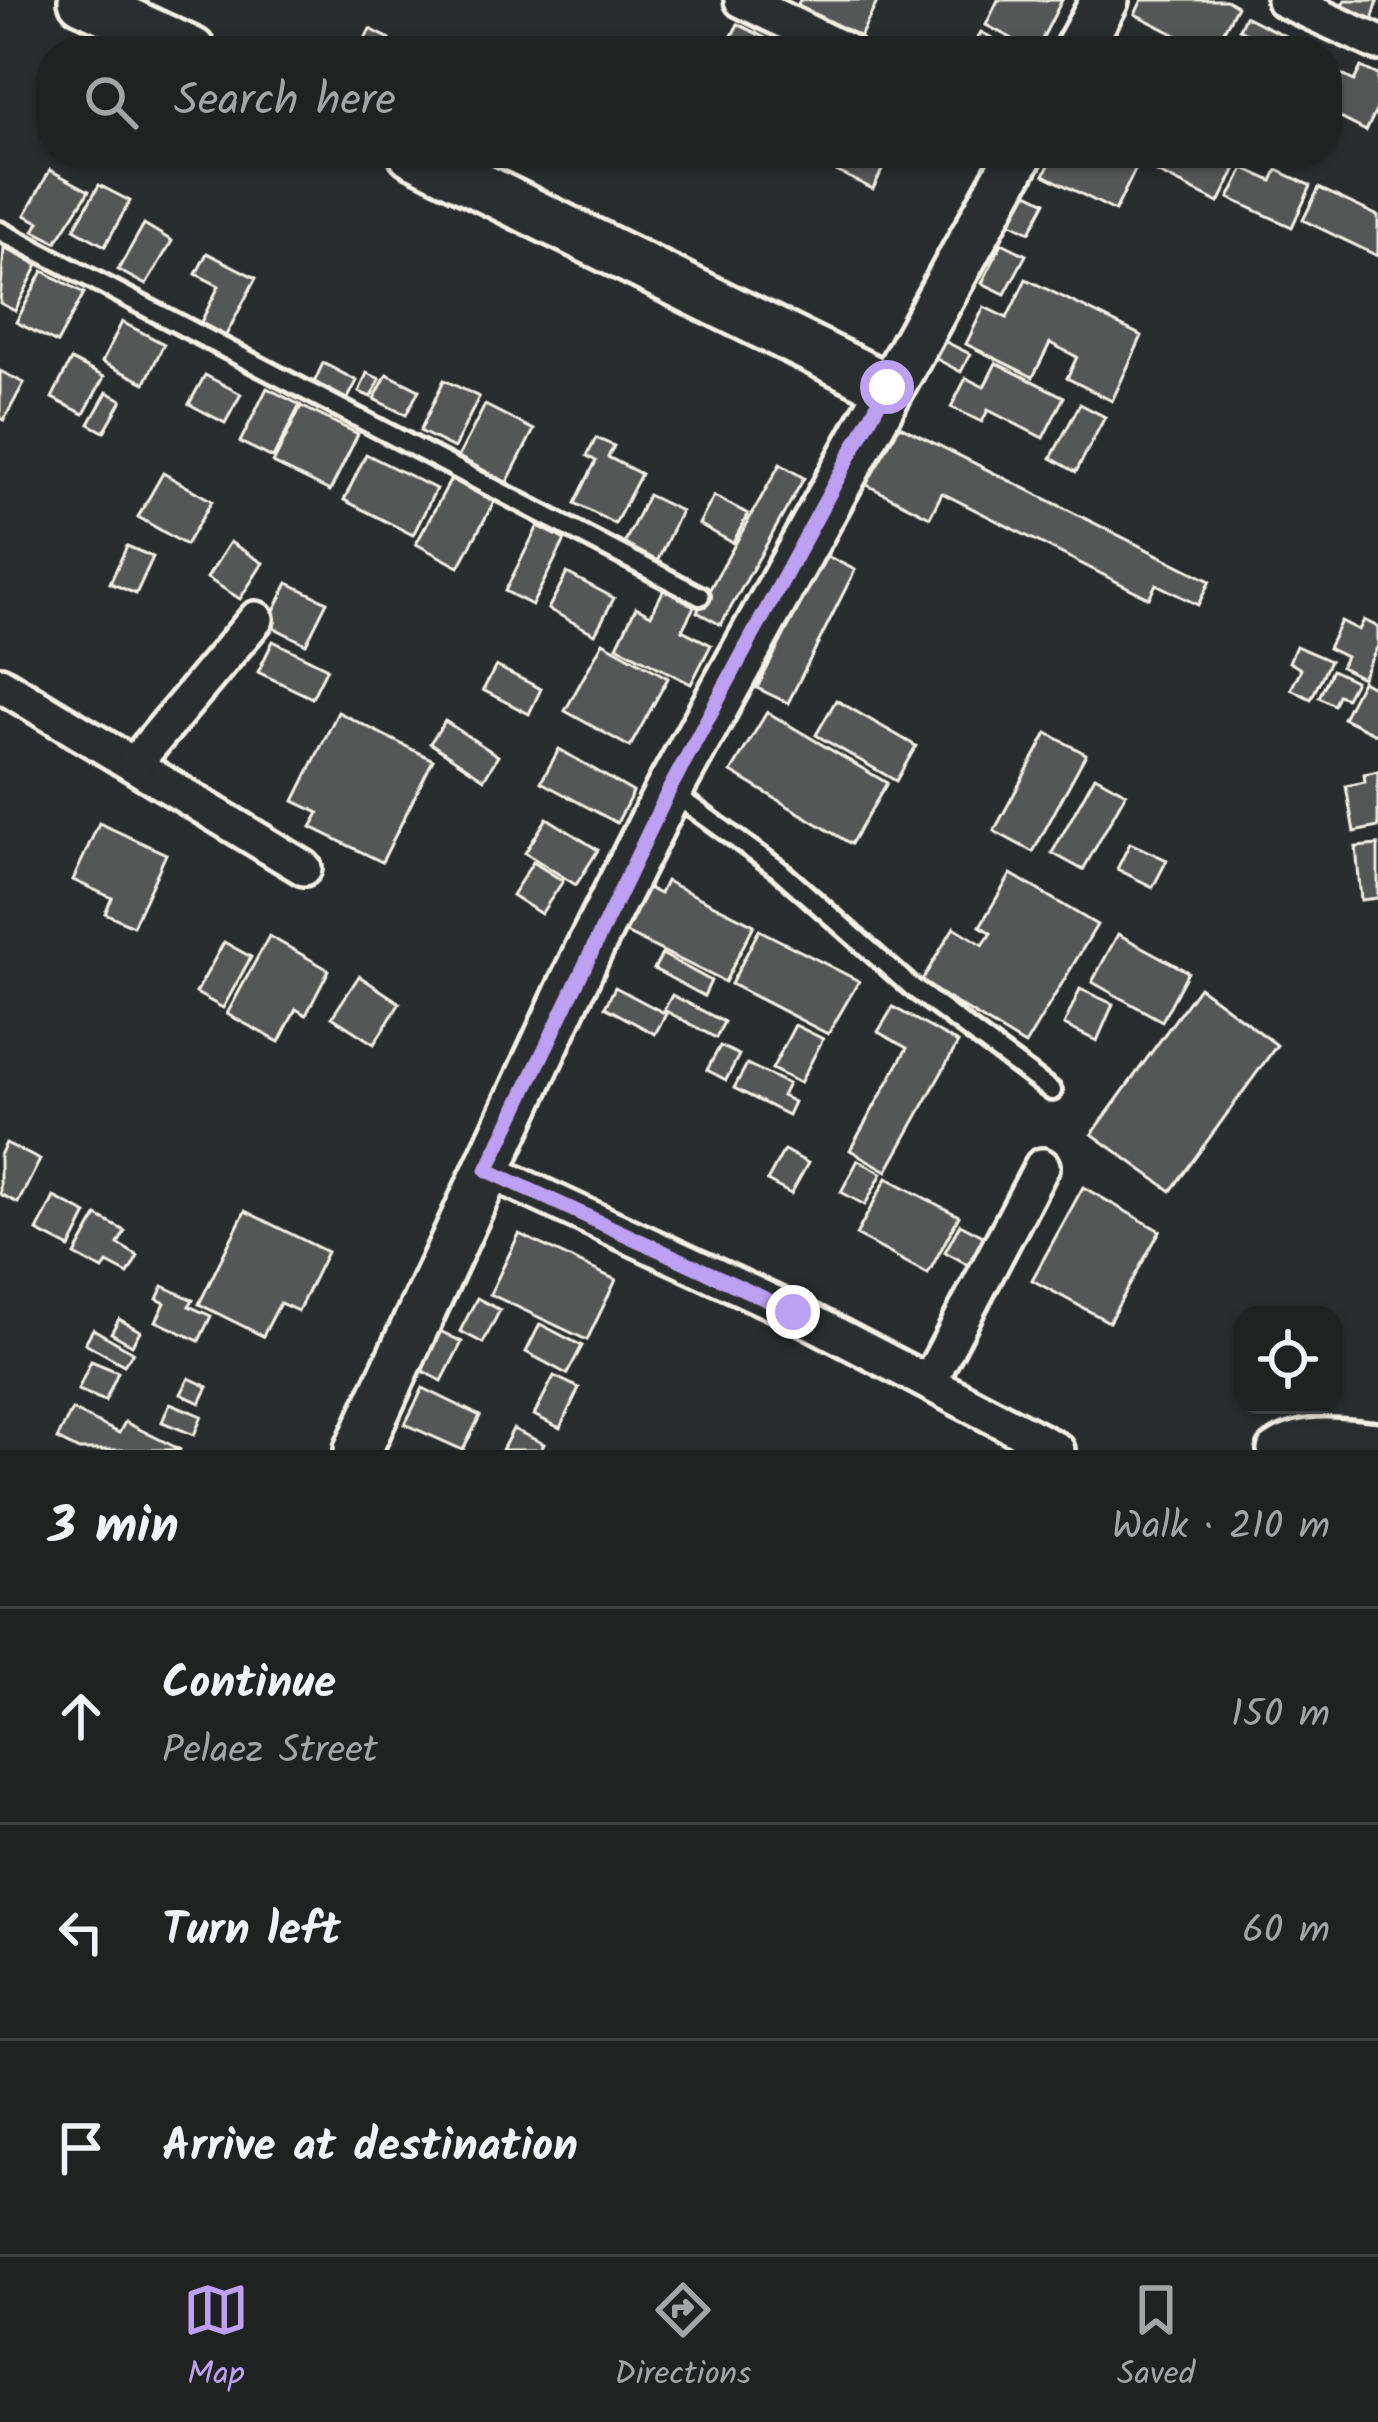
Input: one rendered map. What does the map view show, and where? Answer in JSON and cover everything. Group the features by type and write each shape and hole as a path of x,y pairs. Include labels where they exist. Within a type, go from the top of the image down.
{"street":[{"path":"82,0 160,36"},
{"path":"742,0 815,36"},
{"path":"1085,36 1105,0"},
{"path":"1284,0 1378,44"},
{"path":"442,168 887,387"},
{"path":"358,1450 669,790 1011,168"},
{"path":"135,763 256,619"},
{"path":"0,684 304,868"},
{"path":"931,1380 1042,1166"},
{"path":"487,1170 931,1380 1058,1450"},
{"path":"1275,1450 1300,1438 1378,1440"}],"lane":[{"path":"0,230 700,596"},
{"path":"669,790 778,869 909,985 1052,1091"}],"building":[{"path":"800,0 878,0 860,36 838,36 793,14"},
{"path":"998,0 1062,0 1044,36 1007,36 986,25"},
{"path":"1142,0 1226,0 1237,6 1221,36 1178,36 1135,14"},
{"path":"1345,0 1378,0 1370,27 1339,11"},
{"path":"1245,16 1285,36 1252,36 1239,29"},
{"path":"738,24 761,36 732,36"},
{"path":"1361,67 1378,75 1378,107 1366,131 1342,119 1342,75 1354,81"},
{"path":"830,168 883,168 873,189"},
{"path":"1048,168 1136,168 1115,211 1044,175"},
{"path":"1156,168 1236,168 1219,203"},
{"path":"1244,168 1272,181 1277,170 1311,186 1292,227 1229,198"},
{"path":"50,170 89,191 56,242 34,231 39,222 25,215"},
{"path":"99,185 130,201 105,246 74,229"},
{"path":"1319,188 1378,216 1378,256 1303,220"},
{"path":"1022,190 1046,202 1030,232 1006,220"},
{"path":"144,224 172,241 146,285 118,270"},
{"path":"1002,243 1026,255 1005,294 982,283"},
{"path":"4,248 38,265 15,311 0,303"},
{"path":"207,253 256,278 223,341 198,328 219,286 196,274"},
{"path":"43,271 84,293 57,343 16,322"},
{"path":"1026,279 1142,336 1112,401 1067,378 1077,357 1050,343 1033,377 966,344 984,307 1007,318"},
{"path":"122,322 164,344 145,383 102,362"},
{"path":"940,339 970,354 961,372 931,356"},
{"path":"71,360 104,377 84,414 52,398"},
{"path":"323,363 357,381 346,402 313,385"},
{"path":"996,363 1064,397 1043,438 988,410 982,422 951,407 966,378 984,387"},
{"path":"0,371 24,383 4,420 0,418"},
{"path":"367,373 380,379 371,397 359,392"},
{"path":"387,374 419,390 406,415 374,399"},
{"path":"205,375 241,394 225,423 189,404"},
{"path":"444,380 479,397 454,448 420,431"},
{"path":"267,388 300,405 273,458 240,442"},
{"path":"107,392 122,400 104,432 89,424"},
{"path":"1080,404 1105,417 1076,472 1051,458"},
{"path":"485,405 534,430 503,490 454,465"},
{"path":"301,406 358,434 330,491 273,463"},
{"path":"900,426 1210,581 1198,605 1156,584 1149,598 942,493 930,517 865,484"},
{"path":"596,438 614,446 608,457 641,474 615,524 575,503 596,461 587,456"},
{"path":"366,454 436,489 413,535 344,500"},
{"path":"780,464 804,478 721,625 697,612"},
{"path":"163,473 212,501 186,545 138,517"},
{"path":"451,479 494,502 459,567 416,544"},
{"path":"648,495 681,511 657,562 623,546"},
{"path":"714,496 748,514 733,543 699,524"},
{"path":"538,526 565,540 532,605 505,591"},
{"path":"230,542 263,563 240,599 207,578"},
{"path":"127,546 153,557 136,594 110,583"},
{"path":"825,555 855,570 788,703 757,688"},
{"path":"567,573 614,598 595,634 548,609"},
{"path":"288,583 327,602 306,644 267,624"},
{"path":"666,585 697,601 682,630 711,645 691,684 617,646 636,607 651,615"},
{"path":"1364,620 1378,627 1378,646 1362,678 1341,667 1346,657 1328,648 1341,621 1359,630"},
{"path":"273,641 327,668 312,698 258,672"},
{"path":"603,642 668,678 630,747 565,711"},
{"path":"1296,646 1330,661 1311,699 1291,689 1301,669 1289,662"},
{"path":"496,666 541,689 529,714 483,690"},
{"path":"1332,670 1355,681 1346,698 1338,695 1334,705 1319,697"},
{"path":"1362,681 1378,690 1378,735 1343,718"},
{"path":"836,700 916,746 896,781 816,735"},
{"path":"338,712 433,760 382,862 311,827 319,813 294,801"},
{"path":"767,712 887,783 851,844 731,772"},
{"path":"445,721 498,756 484,779 430,743"},
{"path":"1047,733 1086,754 1033,852 994,831"},
{"path":"559,749 633,792 617,823 541,782"},
{"path":"1378,771 1378,827 1354,832 1346,786 1365,782 1364,774"},
{"path":"1095,776 1126,793 1083,870 1052,853"},
{"path":"547,818 598,850 576,885 525,853"},
{"path":"99,823 166,854 133,926 105,913 112,898 73,880"},
{"path":"1130,843 1167,860 1153,887 1117,869"},
{"path":"1378,845 1378,898 1361,900 1356,847"},
{"path":"533,862 563,881 541,914 512,895"},
{"path":"1011,874 1097,925 1025,1045 921,982 954,927 983,945 991,933 980,926"},
{"path":"666,881 754,925 725,982 620,930 642,885 660,894"},
{"path":"759,930 859,981 828,1034 731,984"},
{"path":"1118,934 1188,972 1162,1021 1092,982"},
{"path":"269,936 329,970 306,1015 296,1009 279,1042 227,1014"},
{"path":"224,942 251,957 223,1008 196,993"},
{"path":"662,954 711,981 704,996 654,969"},
{"path":"359,976 400,1003 374,1044 332,1017"},
{"path":"615,987 666,1014 655,1034 605,1007"},
{"path":"1199,987 1277,1045 1171,1191 1092,1134"},
{"path":"1080,989 1113,1004 1097,1041 1064,1025"},
{"path":"672,995 724,1022 716,1038 664,1010"},
{"path":"893,1007 958,1043 887,1171 850,1150 907,1048 878,1032"},
{"path":"795,1025 823,1039 800,1083 772,1069"},
{"path":"720,1046 739,1055 726,1080 707,1070"},
{"path":"747,1064 788,1084 782,1096 794,1102 788,1115 734,1088"},
{"path":"6,1143 40,1160 18,1203 0,1194 0,1155"},
{"path":"784,1150 808,1163 791,1194 767,1181"},
{"path":"858,1160 882,1173 865,1205 841,1192"},
{"path":"887,1178 959,1216 928,1274 856,1235"},
{"path":"1083,1187 1160,1231 1109,1322 1032,1280"},
{"path":"54,1197 87,1214 70,1248 37,1231"},
{"path":"245,1211 327,1252 298,1311 280,1303 263,1336 199,1304"},
{"path":"97,1216 125,1231 118,1244 138,1256 128,1274 107,1263 103,1270 75,1255"},
{"path":"960,1224 987,1238 971,1266 945,1252"},
{"path":"519,1234 616,1280 587,1340 490,1294"},
{"path":"163,1286 193,1300 189,1306 211,1316 199,1341 156,1321 165,1303 157,1299"},
{"path":"477,1298 500,1310 483,1343 460,1331"},
{"path":"119,1319 140,1331 132,1345 111,1333"},
{"path":"540,1324 582,1346 567,1374 526,1352"},
{"path":"93,1329 133,1352 124,1365 85,1343"},
{"path":"438,1330 462,1342 442,1381 419,1369"},
{"path":"91,1361 118,1372 105,1401 78,1390"},
{"path":"554,1376 579,1388 560,1428 534,1415"},
{"path":"189,1378 208,1387 200,1403 181,1394"},
{"path":"423,1388 480,1416 463,1450 405,1424"},
{"path":"170,1403 202,1416 194,1435 162,1422"},
{"path":"72,1410 119,1433 125,1422 181,1450 79,1450 57,1439"},
{"path":"513,1429 544,1444 541,1450 502,1450"}],"route":[{"path":"793,1312 487,1170 587,952 669,790 887,387"}]}
